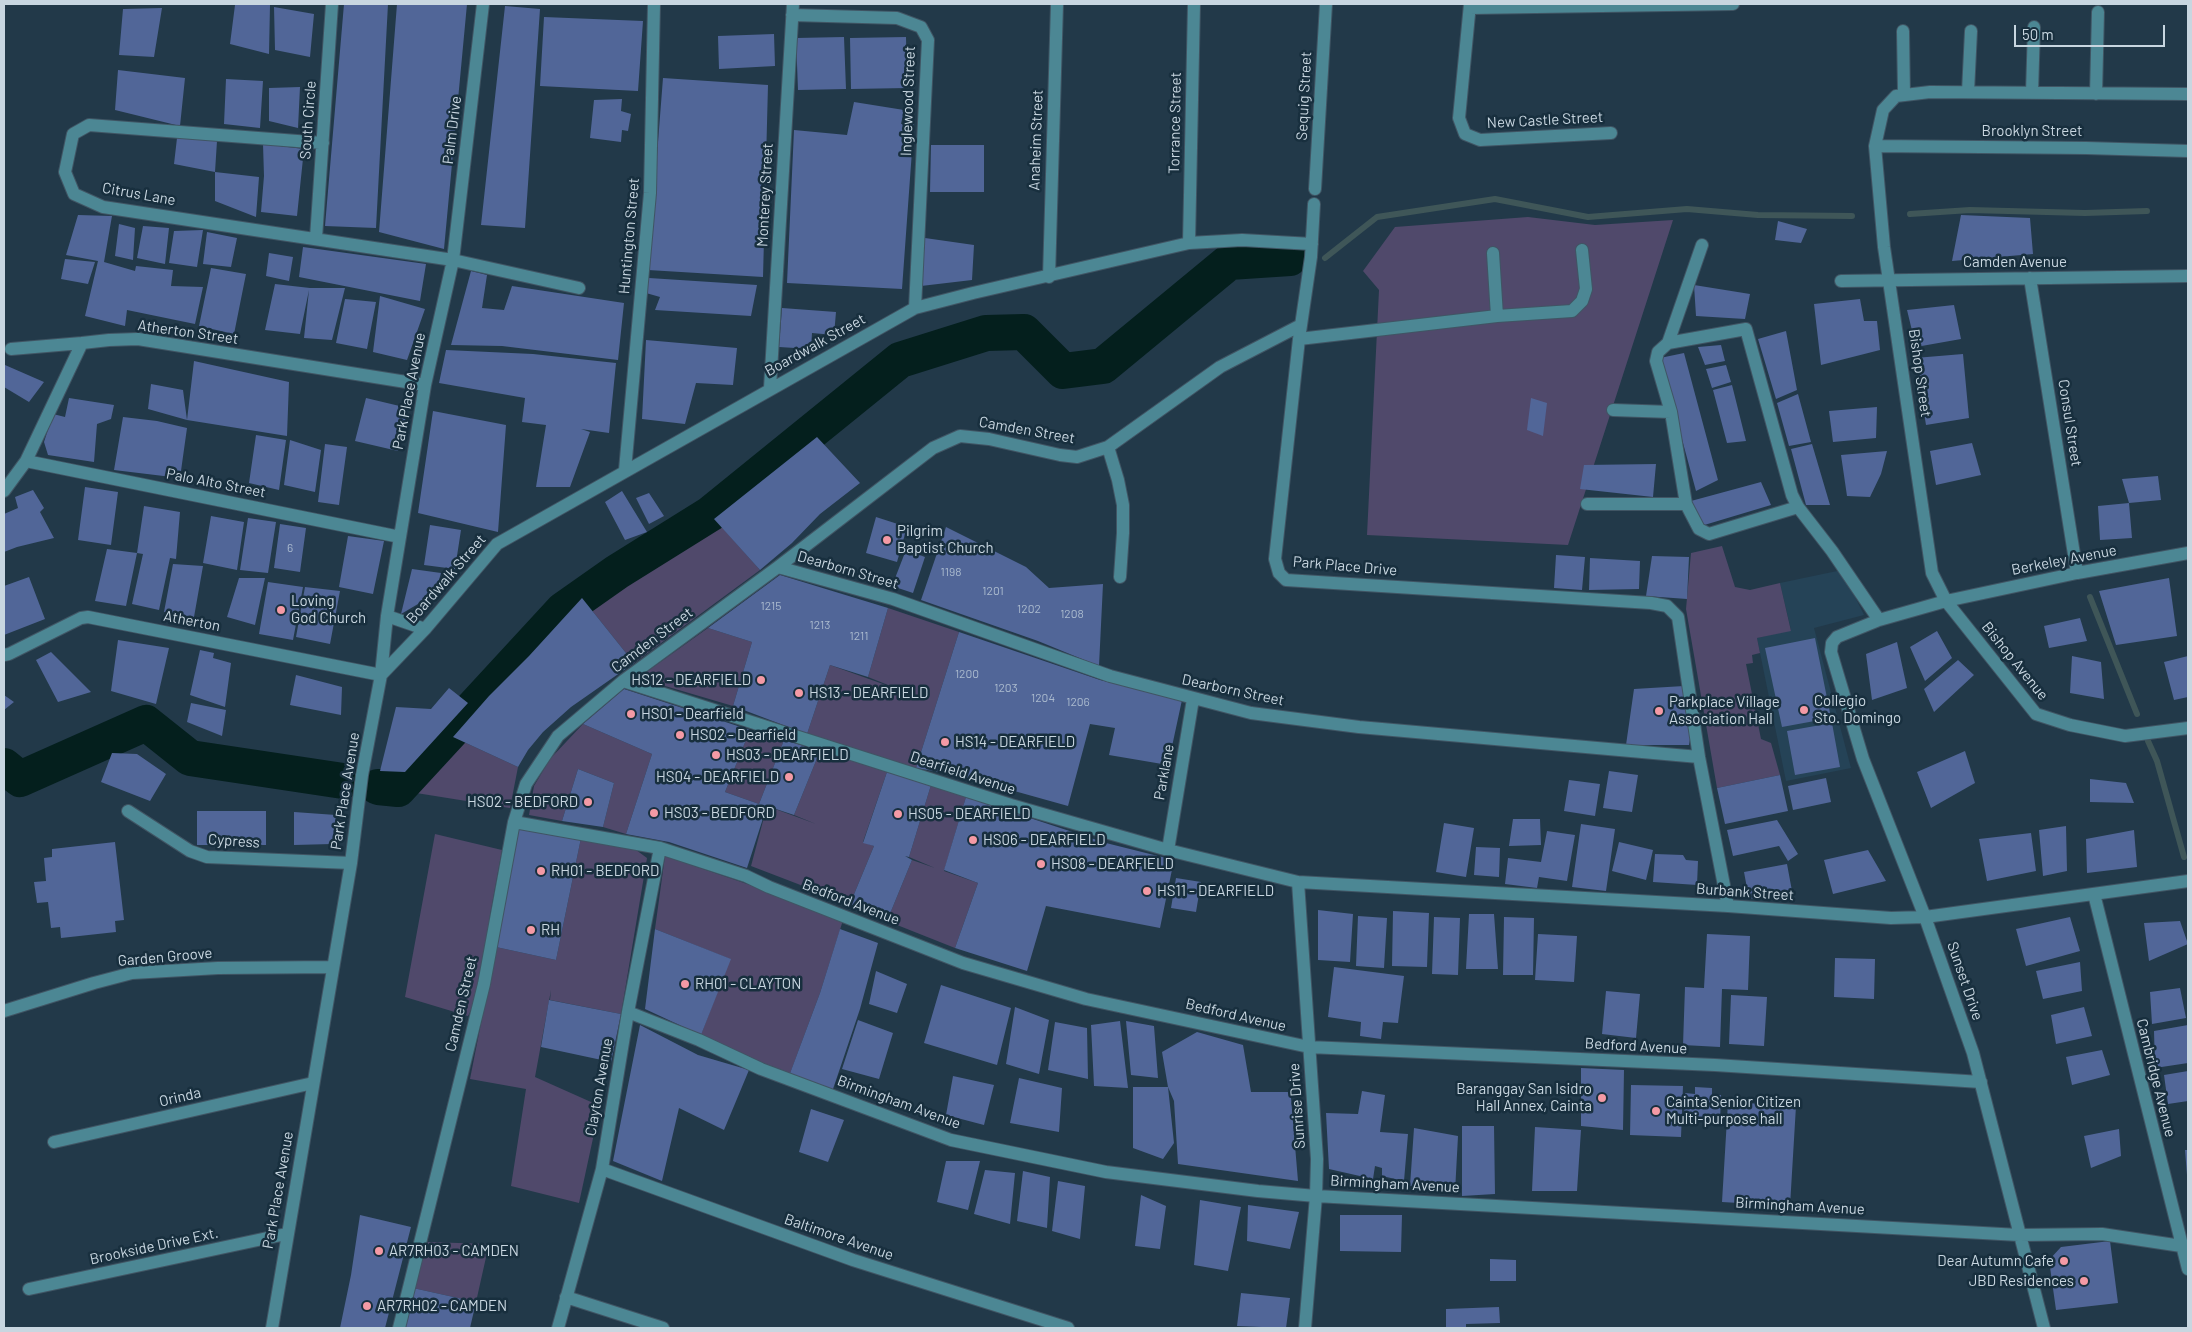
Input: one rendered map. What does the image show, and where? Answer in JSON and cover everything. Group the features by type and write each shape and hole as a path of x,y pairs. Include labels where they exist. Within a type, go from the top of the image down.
{"street":[{"name":"South Circle","path":"316,238 332,4"},
{"name":"Palm Drive","path":"453,260 483,4"},
{"name":"Huntington Street","path":"625,470 650,193 654,4"},
{"name":"Anaheim Street","path":"1049,277 1057,4"},
{"name":"Torrance Street","path":"1189,243 1194,4"},
{"name":"Sequig Street","path":"1314,189 1326,4"},
{"path":"1470,6 1733,4"},
{"name":"New Castle Street","path":"1470,6 1459,118 1465,134 1480,140 1611,133"},
{"name":"Inglewood Street","path":"793,10 897,18 921,27 928,40 915,308"},
{"name":"Monterey Street","path":"770,388 793,10"},
{"path":"2096,94 2098,12"},
{"path":"2032,93 2034,27"},
{"path":"1903,31 1904,95 1930,92 2188,94"},
{"path":"1968,92 1971,31"},
{"name":"Bishop Street","path":"1904,95 1896,96 1883,110 1874,146 1884,247 1932,573 1946,601"},
{"name":"Citrus Lane","path":"323,143 89,125 73,134 65,172 74,194 103,207 453,260 579,288"},
{"name":"Brooklyn Street","path":"1874,146 2188,151"},
{"path":"1312,244 1314,204"},
{"name":"Boardwalk Street","path":"381,675 425,629 497,544 770,388 915,308 1189,243 1242,240 1312,244"},
{"name":"Park Place Drive","path":"1312,244 1299,339 1275,559 1279,573 1286,580 1651,603 1667,606 1678,617 1699,757"},
{"path":"1702,245 1668,343 1658,352 1656,360 1671,412 1686,504 1699,528 1709,534 1798,507"},
{"path":"1299,339 1497,316 1572,311 1582,301 1586,289 1582,250"},
{"path":"1493,253 1497,316"},
{"name":"Park Place Avenue","path":"272,1328 286,1234 351,863 362,775 381,675 387,616 425,385 453,260"},
{"name":"Camden Avenue","path":"1841,281 2188,276"},
{"name":"Consul Street","path":"2030,278 2078,573"},
{"name":"Camden Street","path":"399,1328 484,984 514,822 526,784 558,736 623,681 778,567 933,448 960,436 989,439 1060,455 1077,456 1108,447 1220,368 1301,325"},
{"path":"1668,343 1746,329 1792,495 1798,507 1832,551 1879,620"},
{"name":"Atherton Street","path":"11,349 138,339 425,385"},
{"path":"4,491 26,461 82,343"},
{"path":"1613,410 1671,412"},
{"path":"1108,447 1118,480 1122,504 1123,533 1120,577"},
{"name":"Palo Alto Street","path":"26,461 400,537"},
{"path":"1587,504 1686,504"},
{"name":"Berkeley Avenue","path":"1831,652 1832,643 1836,637 1879,620 1946,601 2078,573 2188,553"},
{"name":"Dearborn Street","path":"778,567 893,600 1110,676 1251,713 1358,727 1699,757"},
{"name":"Bishop Avenue","path":"1946,601 2036,714 2070,725 2125,736 2188,728"},
{"path":"387,616 425,629"},
{"name":"Atherton","path":"4,655 81,618 88,618 381,675"},
{"name":"Sunset Drive","path":"1831,652 1863,759 1925,917 1973,1053 2044,1328"},
{"name":"Dearfield Avenue","path":"623,681 1011,805 1168,850 1298,882"},
{"name":"Parklane","path":"1168,850 1193,699"},
{"path":"1699,757 1728,906"},
{"name":"Cypress","path":"128,811 190,851 206,857 351,863"},
{"name":"Bedford Avenue","path":"514,822 660,848 746,876 769,887 963,963 1086,999 1309,1047 1715,1065 1981,1082"},
{"name":"Clayton Avenue","path":"558,1328 602,1169 628,1012 660,848"},
{"name":"Burbank Street","path":"1298,882 1728,906 1891,918 1925,917 2188,881"},
{"name":"Sunrise Drive","path":"1298,882 1317,1159 1316,1196 1305,1328"},
{"name":"Cambridge Avenue","path":"2094,894 2185,1247 2188,1269"},
{"name":"Garden Groove","path":"4,1012 94,982 132,973 218,968 333,967"},
{"name":"Birmingham Avenue","path":"628,1012 699,1040 761,1069 951,1140 1106,1172 1258,1191 1316,1196 2019,1235 2102,1234 2185,1247"},
{"name":"Orinda","path":"54,1142 313,1083"},
{"name":"Baltimore Avenue","path":"602,1169 853,1260 1068,1328"},
{"name":"Brookside Drive Ext.","path":"29,1289 286,1234"},
{"path":"566,1297 663,1328"}],"shaded area":[{"path":"1528,217 1595,225 1673,220 1568,545 1367,535 1379,290 1363,271 1395,227"},
{"path":"710,514 760,570 634,663 582,598 617,572 683,537"},
{"path":"1722,546 1735,587 1750,590 1780,583 1791,631 1757,638 1760,653 1752,655 1753,663 1746,664 1761,739 1771,743 1780,775 1717,788 1686,609 1691,553"},
{"name":"Collegio Sto. Domingo","path":"1842,570 1864,615 1814,628 1851,768 1786,781 1757,638 1791,630 1780,583"},
{"path":"888,608 959,632 916,768 807,734 830,665 908,693 868,677"},
{"path":"708,628 752,642 733,706 638,678"},
{"path":"583,724 652,754 626,834 603,827 614,783 578,769 562,821 529,815 534,786 550,759"},
{"path":"750,730 784,740 759,804 725,792"},
{"path":"453,737 518,767 510,808 410,792"},
{"path":"820,751 887,772 863,842 874,846 850,904 751,866 767,806 816,824 794,815"},
{"path":"931,785 966,797 944,871 978,883 955,948 887,921 912,860 935,868 909,857"},
{"path":"435,834 502,850 490,915 484,984 468,1016 405,997"},
{"path":"581,838 632,847 647,858 621,1014 550,1000 551,990 535,1077 600,1106 579,1203 511,1186 526,1089 470,1079 496,947 556,960"},
{"path":"665,856 844,917 820,993 788,1079 699,1040 730,959 655,929"},
{"path":"428,1242 489,1244 476,1302 413,1288"}],"building":[{"path":"344,4 388,4 376,228 325,226"},
{"path":"397,4 467,4 444,249 379,232"},
{"path":"235,5 270,5 269,54 230,44"},
{"path":"505,6 540,9 525,228 481,225"},
{"path":"274,7 314,14 310,57 275,50"},
{"path":"162,8 154,57 119,55 123,9"},
{"path":"544,17 643,21 638,91 540,86"},
{"path":"774,34 775,66 719,69 718,36"},
{"path":"844,37 846,89 798,90 796,38"},
{"path":"906,37 907,88 851,89 850,38"},
{"path":"118,70 185,78 180,126 115,110"},
{"path":"663,78 768,85 763,277 648,270"},
{"path":"226,79 263,81 260,128 224,124"},
{"path":"300,87 298,128 269,121 269,88"},
{"path":"622,99 621,111 631,114 628,131 622,130 621,142 590,138 594,100"},
{"path":"854,102 904,110 901,124 914,123 902,289 787,283 794,130 847,135"},
{"path":"177,138 217,141 215,172 174,164"},
{"path":"263,144 304,149 297,216 261,212 264,176"},
{"path":"931,145 984,145 984,192 930,192"},
{"path":"215,172 259,177 256,217 215,201"},
{"path":"78,215 112,216 104,262 135,271 136,266 173,270 171,286 203,287 195,324 127,310 125,326 85,316 98,261 66,255"},
{"path":"1961,215 2030,218 2033,254 1952,261"},
{"path":"1778,221 1807,229 1801,243 1775,240"},
{"path":"119,224 135,228 133,260 115,256"},
{"path":"143,226 169,228 165,264 137,258"},
{"path":"203,230 197,267 169,263 174,231"},
{"path":"207,232 237,238 231,267 203,264"},
{"path":"925,238 974,245 972,280 921,286"},
{"path":"303,247 426,264 420,301 299,277"},
{"path":"269,253 293,257 289,281 266,276"},
{"path":"65,259 95,262 88,284 61,279"},
{"path":"211,268 246,274 234,334 199,326"},
{"path":"471,271 487,275 482,308 504,310 512,286 624,303 618,360 502,346 451,345"},
{"path":"649,278 757,285 751,316 655,310 660,297 646,293"},
{"path":"275,284 310,288 345,288 332,340 304,338 309,290 300,334 265,330"},
{"path":"1694,285 1750,294 1745,319 1696,316"},
{"path":"380,296 425,309 407,360 373,352"},
{"path":"345,299 376,302 367,349 336,343"},
{"path":"1860,299 1864,321 1877,321 1880,350 1821,365 1814,304"},
{"path":"1954,305 1961,339 1916,347 1907,310"},
{"path":"782,308 836,312 834,335 812,333 811,349 779,347"},
{"path":"1786,331 1797,390 1776,399 1758,339"},
{"path":"646,340 737,348 733,385 696,383 685,424 642,419"},
{"path":"1721,345 1725,361 1705,365 1698,347"},
{"path":"446,350 533,354 616,363 609,433 581,429 590,432 570,487 536,487 546,425 522,422 525,398 439,383"},
{"path":"1684,353 1718,480 1696,491 1660,358"},
{"path":"1963,354 1969,418 1926,425 1915,358"},
{"path":"194,361 289,382 287,436 187,420"},
{"path":"5,365 44,382 29,402 4,387"},
{"path":"1726,365 1731,382 1712,388 1706,369"},
{"path":"151,384 183,390 187,420 148,409"},
{"path":"1732,385 1746,441 1727,443 1713,390"},
{"path":"1798,394 1811,442 1789,446 1777,403"},
{"path":"69,398 114,405 111,419 97,424 94,462 48,455 44,442 53,414 65,417"},
{"path":"366,398 408,408 398,451 355,441"},
{"path":"1531,398 1547,403 1543,436 1527,430"},
{"path":"1877,407 1876,438 1833,442 1829,411"},
{"path":"433,411 506,425 498,532 418,513"},
{"path":"123,417 157,421 187,428 180,478 114,470"},
{"path":"256,435 286,440 279,490 249,483"},
{"path":"817,437 860,483 820,514 792,543 760,570 714,519"},
{"path":"290,440 321,450 315,492 284,485"},
{"path":"1972,443 1981,475 1936,485 1930,451"},
{"path":"325,444 347,447 339,505 318,502"},
{"path":"1812,444 1830,505 1806,505 1791,449"},
{"path":"1887,451 1881,474 1870,497 1847,496 1841,455"},
{"path":"1656,464 1653,497 1580,489 1584,465"},
{"path":"2158,476 2161,500 2129,503 2122,479"},
{"path":"1761,482 1771,505 1701,526 1691,501"},
{"path":"85,487 118,492 111,545 78,540"},
{"path":"33,490 44,508 40,512 54,538 4,552 4,514 18,508 15,497"},
{"path":"622,491 647,532 625,540 605,502"},
{"path":"649,493 664,516 649,524 636,498"},
{"path":"2129,503 2132,538 2100,540 2098,506"},
{"path":"144,506 180,512 176,559 170,558 159,610 132,604 143,554 137,553"},
{"path":"211,516 244,522 237,570 203,563"},
{"name":"Pilgrim Baptist Church","path":"876,517 907,527 897,562 866,553"},
{"path":"248,518 276,522 268,573 240,570"},
{"path":"280,524 306,528 300,572 274,568"},
{"path":"430,525 461,530 455,569 424,565"},
{"path":"946,527 1026,567 1049,588 1103,584 1099,666 1038,641 921,600"},
{"path":"348,536 384,541 373,594 339,587"},
{"path":"107,549 137,553 126,606 95,601"},
{"path":"906,550 925,557 913,593 892,586"},
{"path":"1556,555 1585,557 1582,590 1554,588"},
{"path":"1652,556 1689,557 1687,599 1646,596"},
{"path":"1590,558 1640,561 1639,589 1589,590"},
{"path":"173,564 203,566 194,617 164,612"},
{"path":"412,569 441,573 435,594 401,614"},
{"path":"780,575 888,608 868,677 830,665 807,734 733,706 752,642 708,628"},
{"path":"29,577 45,619 4,635 4,586"},
{"path":"239,578 265,578 255,625 227,617"},
{"path":"2169,578 2177,636 2116,645 2099,591"},
{"name":"Loving God Church","path":"268,582 303,587 293,640 259,634"},
{"path":"305,587 340,591 330,644 296,637"},
{"path":"582,598 634,663 571,707 543,732 528,750 518,767 453,737 489,696"},
{"path":"2080,618 2087,641 2049,648 2044,626"},
{"path":"1937,631 1952,658 1925,681 1910,647"},
{"path":"959,632 1100,680 1182,700 1168,765 1109,755 1115,728 1090,724 1068,806 957,775 916,768"},
{"path":"1815,638 1831,718 1782,727 1765,648"},
{"path":"118,640 169,648 156,704 111,691"},
{"path":"1897,642 1907,688 1872,700 1866,654"},
{"path":"200,650 214,653 213,658 231,663 225,707 190,695"},
{"path":"51,652 91,692 58,702 36,660"},
{"path":"2072,656 2101,662 2104,699 2070,693"},
{"path":"2188,656 2188,697 2174,700 2164,662"},
{"path":"1958,660 1974,675 1934,712 1924,689"},
{"path":"296,675 342,687 341,715 290,705"},
{"name":"Parkplace Village Association Hall","path":"1684,686 1691,733 1689,745 1626,745 1634,689"},
{"path":"449,688 468,703 405,772 380,771 396,707 431,709"},
{"path":"624,689 750,730 725,792 759,804 784,740 820,751 794,815 767,806 747,868 669,842 626,834 652,754 583,724"},
{"path":"4,695 14,702 4,710"},
{"path":"191,703 226,710 222,736 187,722"},
{"path":"1832,723 1840,767 1795,775 1787,731"},
{"path":"1965,751 1975,783 1931,808 1917,772"},
{"path":"112,753 137,754 166,774 150,801 101,782"},
{"name":"HS02 - BEDFORD","path":"578,769 614,783 603,827 562,821"},
{"path":"1609,771 1638,775 1632,812 1603,808"},
{"path":"887,772 931,785 909,857 905,856 912,860 887,921 850,904 874,846 863,843"},
{"path":"1780,775 1788,811 1725,824 1717,788"},
{"path":"1826,778 1831,802 1793,810 1788,786"},
{"path":"2090,779 2126,783 2134,803 2090,802"},
{"path":"1569,780 1600,784 1595,816 1564,811"},
{"path":"966,797 1106,843 1174,860 1160,928 1046,906 1027,971 955,948 978,883 944,870"},
{"path":"197,811 266,811 266,845 197,845"},
{"path":"294,812 336,815 332,844 294,845"},
{"path":"1513,819 1540,819 1541,845 1509,846"},
{"path":"1777,820 1798,854 1788,861 1779,846 1733,856 1727,830"},
{"path":"1444,823 1474,828 1466,877 1436,872"},
{"path":"1581,824 1615,829 1606,891 1572,887"},
{"path":"2066,826 2067,871 2043,876 2039,830"},
{"name":"RH01 - BEDFORD","path":"516,827 581,838 556,960 496,947"},
{"path":"2134,830 2137,867 2087,873 2086,839"},
{"path":"1547,831 1575,835 1567,881 1539,877 1537,888 1505,884 1508,858 1541,862"},
{"path":"2031,833 2036,871 1987,881 1979,839"},
{"path":"115,842 124,920 115,921 116,932 61,938 60,927 51,928 48,902 37,903 34,882 46,881 44,858 52,857 52,849"},
{"path":"1619,842 1653,850 1646,880 1612,871"},
{"path":"1476,847 1500,848 1499,877 1474,875"},
{"path":"1868,850 1886,881 1833,894 1824,860"},
{"path":"1655,854 1683,855 1686,860 1698,861 1697,885 1653,882"},
{"path":"1787,864 1792,891 1749,899 1744,872"},
{"path":"1176,878 1201,882 1196,912 1171,908"},
{"path":"1318,910 1353,914 1350,962 1318,960"},
{"path":"1393,911 1429,913 1427,967 1392,966"},
{"path":"1469,914 1494,914 1498,969 1466,969"},
{"path":"1358,916 1387,918 1384,968 1356,966"},
{"path":"1434,917 1460,918 1458,975 1432,974"},
{"path":"1504,917 1534,918 1533,975 1503,975"},
{"path":"2070,917 2080,951 2026,966 2016,929"},
{"path":"2180,921 2188,944 2149,961 2144,923"},
{"name":"RH01 - CLAYTON","path":"655,929 731,959 701,1035 645,1009"},
{"path":"840,929 878,943 860,1009 832,1092 789,1076 820,993"},
{"path":"1538,934 1577,936 1574,982 1535,980"},
{"path":"1707,934 1750,936 1748,990 1722,989 1720,1047 1683,1045 1685,987 1704,988"},
{"path":"1835,958 1875,959 1874,999 1834,997"},
{"path":"2080,962 2082,991 2043,999 2036,971"},
{"path":"1334,967 1404,976 1398,1023 1383,1022 1381,1039 1360,1036 1361,1022 1328,1017"},
{"path":"876,971 907,984 897,1013 869,1004"},
{"path":"941,985 1011,1008 997,1065 924,1043"},
{"path":"2180,988 2186,1018 2152,1024 2150,992"},
{"path":"1606,991 1640,994 1636,1038 1602,1034"},
{"path":"1731,995 1767,997 1764,1046 1729,1044"},
{"path":"549,1000 621,1014 611,1062 541,1047"},
{"path":"1015,1007 1049,1020 1039,1074 1006,1064"},
{"path":"2084,1007 2092,1036 2056,1044 2051,1015"},
{"path":"858,1020 893,1033 879,1079 842,1069"},
{"path":"1120,1021 1128,1088 1094,1086 1091,1025"},
{"path":"1126,1021 1154,1026 1158,1078 1131,1075"},
{"path":"1055,1022 1087,1028 1088,1079 1048,1070"},
{"path":"640,1025 698,1055 749,1070 724,1130 679,1108 662,1181 613,1161"},
{"path":"2188,1025 2188,1063 2155,1068 2154,1031"},
{"path":"1197,1032 1243,1045 1251,1092 1289,1092 1298,1181 1178,1164 1174,1101 1168,1087 1162,1052"},
{"path":"2102,1050 2110,1075 2072,1085 2066,1057"},
{"name":"Baranggay San Isidro Hall Annex, Cainta","path":"1581,1068 1624,1070 1623,1130 1581,1126"},
{"path":"2188,1071 2188,1101 2168,1104 2164,1075"},
{"path":"953,1076 994,1085 984,1125 946,1115"},
{"path":"1019,1078 1062,1088 1059,1132 1010,1123"},
{"name":"Cainta Senior Citizen Multi-purpose hall","path":"1631,1085 1683,1086 1681,1137 1630,1135"},
{"path":"1133,1087 1168,1087 1174,1143 1163,1159 1133,1148"},
{"path":"1695,1087 1712,1088 1712,1095 1721,1095 1720,1123 1684,1121 1685,1093 1695,1094"},
{"path":"1362,1091 1385,1095 1380,1132 1408,1134 1404,1181 1382,1176 1382,1168 1375,1166 1373,1179 1329,1169 1326,1113 1358,1114"},
{"path":"1728,1102 1796,1106 1790,1206 1722,1202"},
{"path":"811,1109 844,1120 828,1162 799,1152"},
{"path":"1462,1126 1494,1126 1495,1194 1462,1196"},
{"path":"1535,1127 1581,1130 1577,1191 1532,1191"},
{"path":"1414,1128 1458,1136 1455,1192 1410,1186"},
{"path":"2119,1129 2121,1156 2091,1168 2084,1136"},
{"path":"2185,1150 2188,1150 2188,1175 2187,1175"},
{"path":"946,1161 980,1161 968,1210 937,1202"},
{"path":"985,1170 1015,1173 1010,1224 974,1214"},
{"path":"1023,1171 1050,1177 1047,1228 1017,1221"},
{"path":"1058,1181 1085,1186 1080,1239 1052,1231"},
{"path":"1141,1195 1166,1206 1160,1249 1135,1246"},
{"path":"1200,1200 1241,1207 1228,1271 1194,1265"},
{"path":"1248,1205 1299,1212 1290,1249 1247,1241"},
{"path":"360,1215 411,1227 385,1328 340,1328 351,1275"},
{"path":"1340,1215 1402,1215 1401,1252 1340,1251"},
{"name":"JBD Residences","path":"2110,1241 2118,1303 2056,1310 2049,1260 2061,1247"},
{"path":"1490,1259 1516,1260 1516,1281 1490,1281"},
{"path":"413,1288 476,1302 470,1328 404,1328"},
{"path":"1241,1293 1290,1298 1286,1328 1237,1326"},
{"path":"1499,1307 1500,1323 1466,1324 1466,1328 1446,1328 1446,1309"}],"waterway":[{"path":"1325,258 1377,217 1495,199 1588,217 1687,209 1758,215 1852,216"},
{"path":"1910,214 1970,210 2085,213 2147,211"},
{"path":"378,787 398,789 563,610 617,572 710,514 900,360 986,333 1024,332 1063,371 1103,366 1229,262 1290,258"},
{"path":"2090,597 2137,714"},
{"path":"4,766 20,779 146,723 190,758 343,781"},
{"path":"2148,741 2157,761 2184,857"}],"place":[{"name":"Pilgrim Baptist Church","path":"887,540"},
{"name":"Loving God Church","path":"281,610"},
{"name":"HS12 - DEARFIELD","path":"761,680"},
{"name":"HS13 - DEARFIELD","path":"799,693"},
{"name":"Collegio Sto. Domingo","path":"1804,710"},
{"name":"Parkplace Village Association Hall","path":"1659,711"},
{"name":"HS01 - Dearfield","path":"631,714"},
{"name":"HS02 - Dearfield","path":"680,735"},
{"name":"HS14 - DEARFIELD","path":"945,742"},
{"name":"HS03 - DEARFIELD","path":"716,755"},
{"name":"HS04 - DEARFIELD","path":"789,777"},
{"name":"HS02 - BEDFORD","path":"588,802"},
{"name":"HS03 - BEDFORD","path":"654,813"},
{"name":"HS05 - DEARFIELD","path":"898,814"},
{"name":"HS06 - DEARFIELD","path":"973,840"},
{"name":"HS08 - DEARFIELD","path":"1041,864"},
{"name":"RH01 - BEDFORD","path":"541,871"},
{"name":"HS11 - DEARFIELD","path":"1147,891"},
{"name":"RH","path":"531,930"},
{"name":"RH01 - CLAYTON","path":"685,984"},
{"name":"Baranggay San Isidro Hall Annex, Cainta","path":"1602,1098"},
{"name":"Cainta Senior Citizen Multi-purpose hall","path":"1656,1111"},
{"name":"AR7RH03 - CAMDEN","path":"379,1251"},
{"name":"Dear Autumn Cafe","path":"2064,1261"},
{"name":"JBD Residences","path":"2084,1281"},
{"name":"AR7RH02 - CAMDEN","path":"367,1306"}]}
